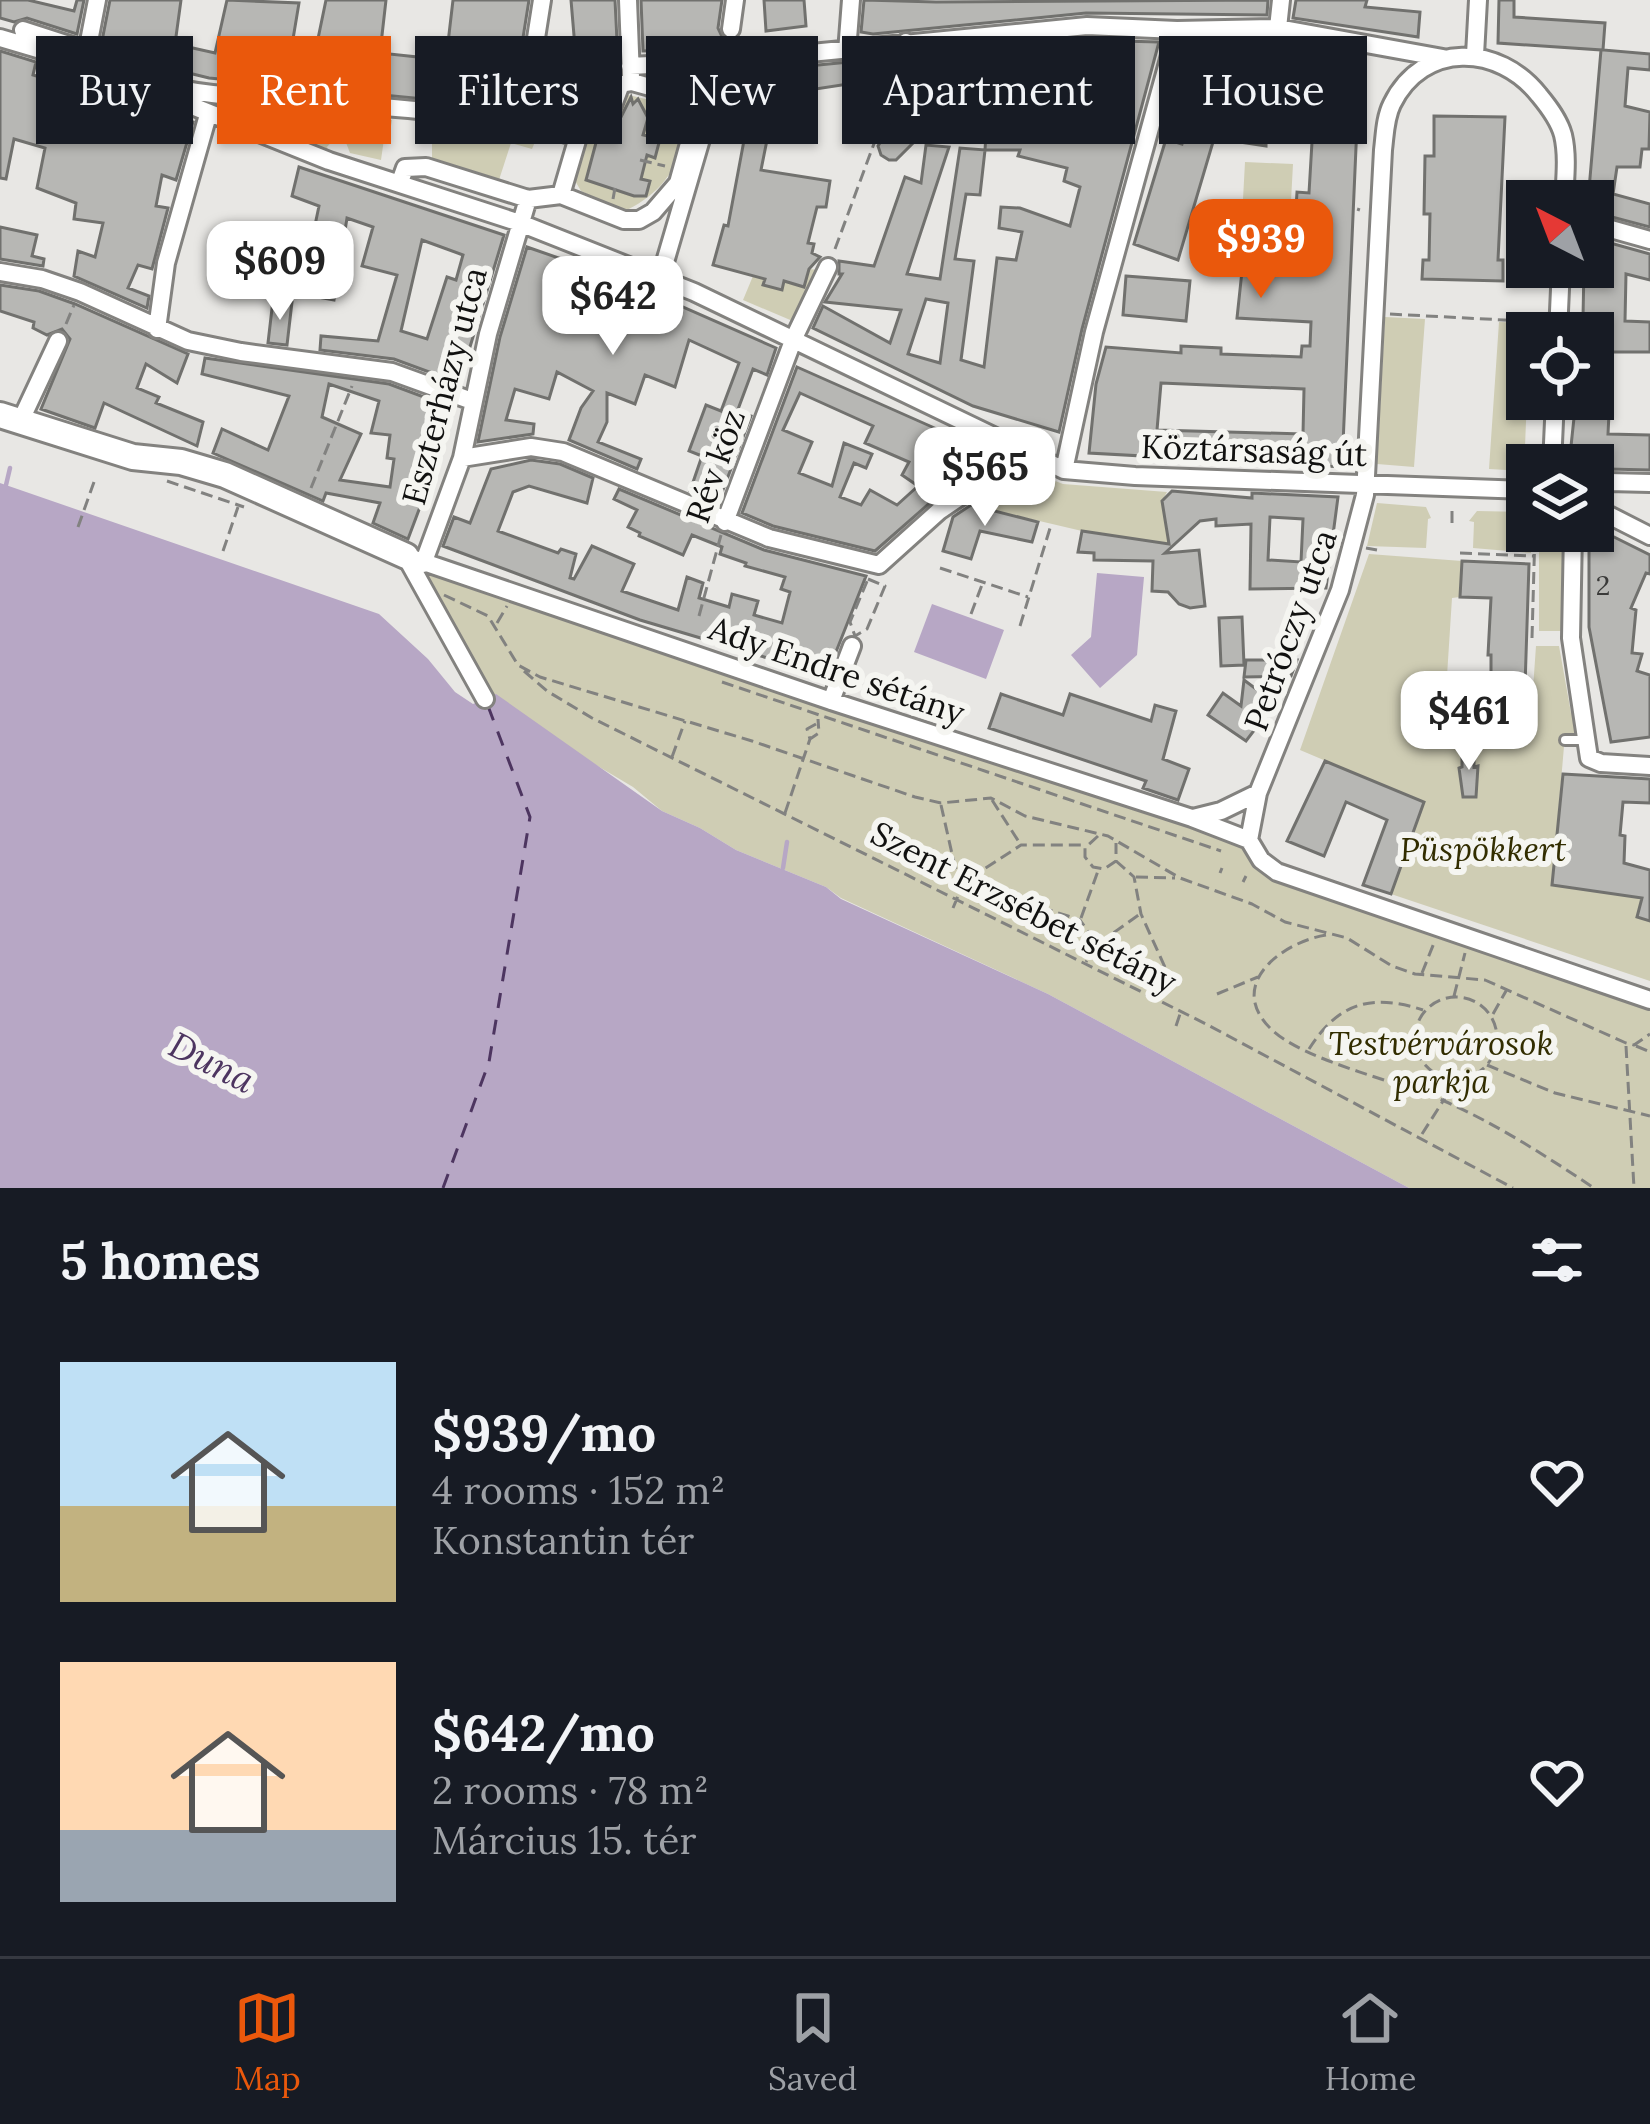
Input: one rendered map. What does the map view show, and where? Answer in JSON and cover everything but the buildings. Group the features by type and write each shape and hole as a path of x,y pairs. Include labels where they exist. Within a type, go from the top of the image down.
{"street":[{"path":"90,36 97,0"},
{"path":"536,36 542,0"},
{"path":"628,0 631,74"},
{"path":"731,29 735,0"},
{"path":"818,54 840,53 851,0"},
{"path":"1278,28 1282,0"},
{"path":"1475,55 1478,0"},
{"path":"974,36 1087,26 1278,28 1443,58 1475,55 1502,64 1532,85 1550,109 1562,132 1563,180"},
{"path":"23,30 40,36"},
{"path":"1064,470 1092,340 1158,128 1177,30"},
{"path":"0,38 36,44"},
{"name":"Petróczy utca","path":"1250,841 1258,793 1357,538 1366,483 1386,120 1393,101 1412,78 1443,58"},
{"path":"622,83 631,74 646,71"},
{"path":"400,182 405,168 426,167 528,199 561,195 639,220 678,183 677,169 690,140 674,103 631,74"},
{"path":"193,94 415,103"},
{"path":"157,329 166,263 206,121 193,114"},
{"name":"Köztársaság út","path":"206,121 520,223 660,278 997,434 1064,470 1506,489"},
{"path":"561,195 576,144"},
{"path":"660,278 700,144"},
{"name":"Eszterházy utca","path":"416,568 462,458 472,401 528,199"},
{"path":"1614,230 1650,240"},
{"name":"Rév köz","path":"725,522 794,338 828,267"},
{"path":"0,272 80,292 188,341 392,372 472,401"},
{"path":"58,340 10,418 133,457 181,462 224,475 416,568 485,699"},
{"path":"462,458 531,447 563,452 725,522 874,572 939,511 1025,453"},
{"path":"1614,482 1650,483"},
{"path":"1614,518 1650,536"},
{"path":"1573,552 1571,638 1589,758 1650,766"},
{"name":"Ady Endre sétány","path":"416,568 1192,818 1250,841 1261,860 1277,872 1650,1000"},
{"path":"831,701 852,646"},
{"path":"1192,818 1221,811 1258,793"}],"lane":[{"path":"1565,740 1589,740"}],"path":[{"path":"828,267 874,144"},
{"path":"640,160 677,169"},
{"path":"58,340 80,292"},
{"path":"1382,313 1506,323"},
{"path":"302,510 360,368"},
{"path":"152,476 259,513"},
{"path":"78,527 94,482"},
{"path":"223,551 239,505"},
{"path":"1452,509 1452,523"},
{"name":"Rév köz","path":"699,616 725,522"},
{"path":"1019,626 1051,525"},
{"path":"1365,548 1377,550"},
{"path":"1532,638 1534,552"},
{"path":"1460,553 1534,556"},
{"path":"416,568 488,616 518,665 540,677 941,803 991,798 1025,816 1108,836 1180,878 1250,903 1285,922 1347,938 1392,966 1485,980 1650,1052"},
{"path":"940,568 1028,597"},
{"path":"850,622 874,572"},
{"path":"971,614 983,582"},
{"path":"867,629 885,586"},
{"path":"496,625 505,610"},
{"name":"Szent Erzsébet sétány","path":"518,665 562,700 671,758 1181,1012 1513,1188"},
{"path":"664,713 667,706"},
{"path":"671,758 685,720"},
{"path":"784,814 810,739 807,729 817,726 819,733 810,739"},
{"path":"991,798 1021,845"},
{"path":"941,803 955,867 964,883 1080,920 1097,944"},
{"path":"952,908 964,883 1021,845 1086,845 1100,835"},
{"path":"1116,843 1116,861 1135,877 1180,878"},
{"path":"1086,845 1088,862 1099,869"},
{"path":"1080,920 1099,869 1116,861"},
{"path":"1135,877 1141,914 1168,974"},
{"path":"1084,964 1097,944 1141,914"},
{"path":"1217,994 1258,977 1286,947 1328,935"},
{"path":"1421,974 1433,946"},
{"path":"1454,997 1464,957"},
{"path":"1258,977 1256,996 1273,1031 1308,1051 1444,1101 1549,1157 1594,1188"},
{"path":"1492,1017 1507,989"},
{"path":"1454,997 1475,1001 1492,1017 1498,1042 1487,1065 1471,1077 1450,1079 1428,1068 1415,1043 1417,1026 1426,1011 1454,997"},
{"path":"1308,1051 1316,1038 1357,1003 1375,1001 1426,1011"},
{"path":"1176,1026 1181,1012"},
{"path":"1634,1045 1650,1034"},
{"path":"1626,1043 1634,1188"},
{"path":"1487,1065 1555,1094 1650,1116"},
{"path":"1421,1136 1453,1088 1450,1079"}],"green space":[{"path":"622,93 646,99 646,144 678,144 674,165 662,184 624,211 581,191 570,172 582,144 622,144"},
{"path":"203,99 217,101 217,112 201,106"},
{"path":"298,144 330,144 331,157"},
{"path":"347,144 383,144 381,160 350,153"},
{"path":"432,144 511,144 498,183 432,162"},
{"path":"1245,162 1293,164 1288,257 1240,255"},
{"path":"809,269 818,270 795,322 743,300 753,276 781,289 784,281 804,286"},
{"path":"1385,317 1425,319 1414,467 1377,464"},
{"path":"1499,322 1506,322 1506,420 1526,420 1525,444 1506,444 1506,470 1489,469"},
{"path":"1019,467 1063,484 1167,492 1162,501 1169,544 1082,531 958,502 972,486 982,500 1020,476"},
{"path":"1377,503 1426,507 1431,518 1426,548 1367,546"},
{"path":"1477,511 1506,512 1506,551 1473,548 1474,522 1469,521"},
{"path":"1539,552 1564,552 1562,631 1539,631"},
{"name":"Püspökkert","path":"1369,554 1462,561 1460,597 1452,598 1447,676 1459,678 1458,715 1531,717 1536,646 1559,646 1571,713 1583,711 1588,733 1565,735 1552,885 1642,898 1637,917 1650,921 1650,981 1391,894 1423,802 1300,750"},
{"name":"Testvérvárosok parkja","path":"423,564 1228,833 1261,860 1650,1000 1650,1188 1409,1188 1048,994 826,887 736,850 662,811 633,787 485,699 421,583"}],"water":[{"name":"Duna","path":"0,483 379,614 428,659 455,692 473,704 496,694 662,811 1048,994 1409,1188 0,1188"},
{"path":"1097,573 1144,577 1137,655 1100,688 1071,655 1091,637"},
{"path":"932,604 1004,630 986,679 914,652"}],"waterway":[{"path":"6,485 10,468"},
{"path":"783,868 787,842"}],"ferry route":[{"path":"443,1188 489,1062 530,817 488,706"}]}
